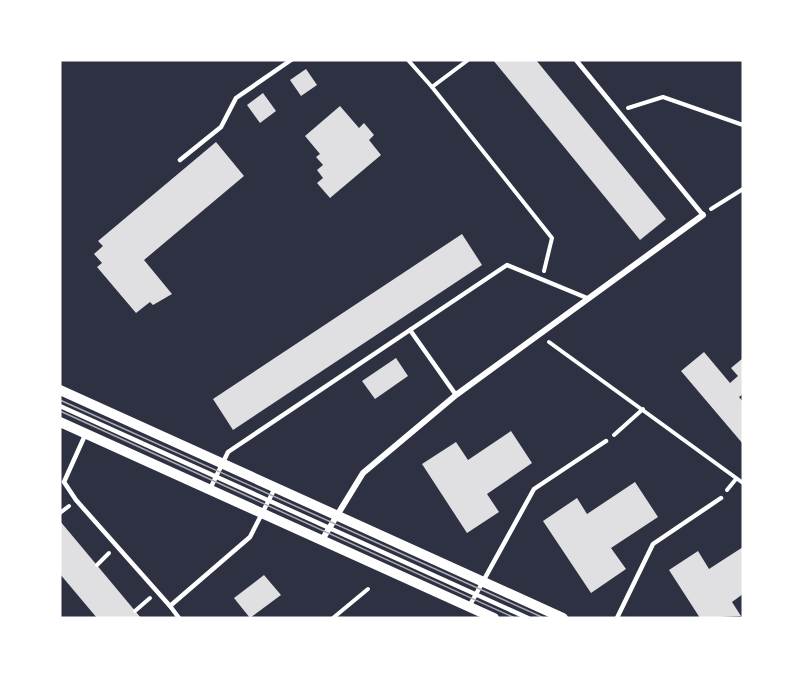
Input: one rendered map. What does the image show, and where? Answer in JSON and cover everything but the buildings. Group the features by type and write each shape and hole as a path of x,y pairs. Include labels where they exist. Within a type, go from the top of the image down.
{"street":[{"path":"322,540 335,515 363,474 456,395 703,215"},
{"path":"60,390 563,618"},
{"path":"60,422 494,618"}],"lane":[{"path":"180,160 221,127 236,98 291,60"},
{"path":"576,60 703,215"},
{"path":"210,489 228,452 507,265 587,298"},
{"path":"410,330 456,395"},
{"path":"60,406 528,618"},
{"path":"86,433 64,482 76,500 179,618"},
{"path":"469,607 481,581 534,489 606,441"},
{"path":"170,606 250,537 275,488"},
{"path":"617,618 653,544 721,498"}],"path":[{"path":"408,60 552,238 542,279"},
{"path":"432,87 468,60"},
{"path":"618,111 663,97 743,125"},
{"path":"703,215 743,189"},
{"path":"538,334 743,483"},
{"path":"606,441 643,409"},
{"path":"97,565 117,546"},
{"path":"333,618 368,589"},
{"path":"135,611 157,592"}],"tram line":[{"path":"60,400 544,618"},
{"path":"60,411 515,618"}]}
